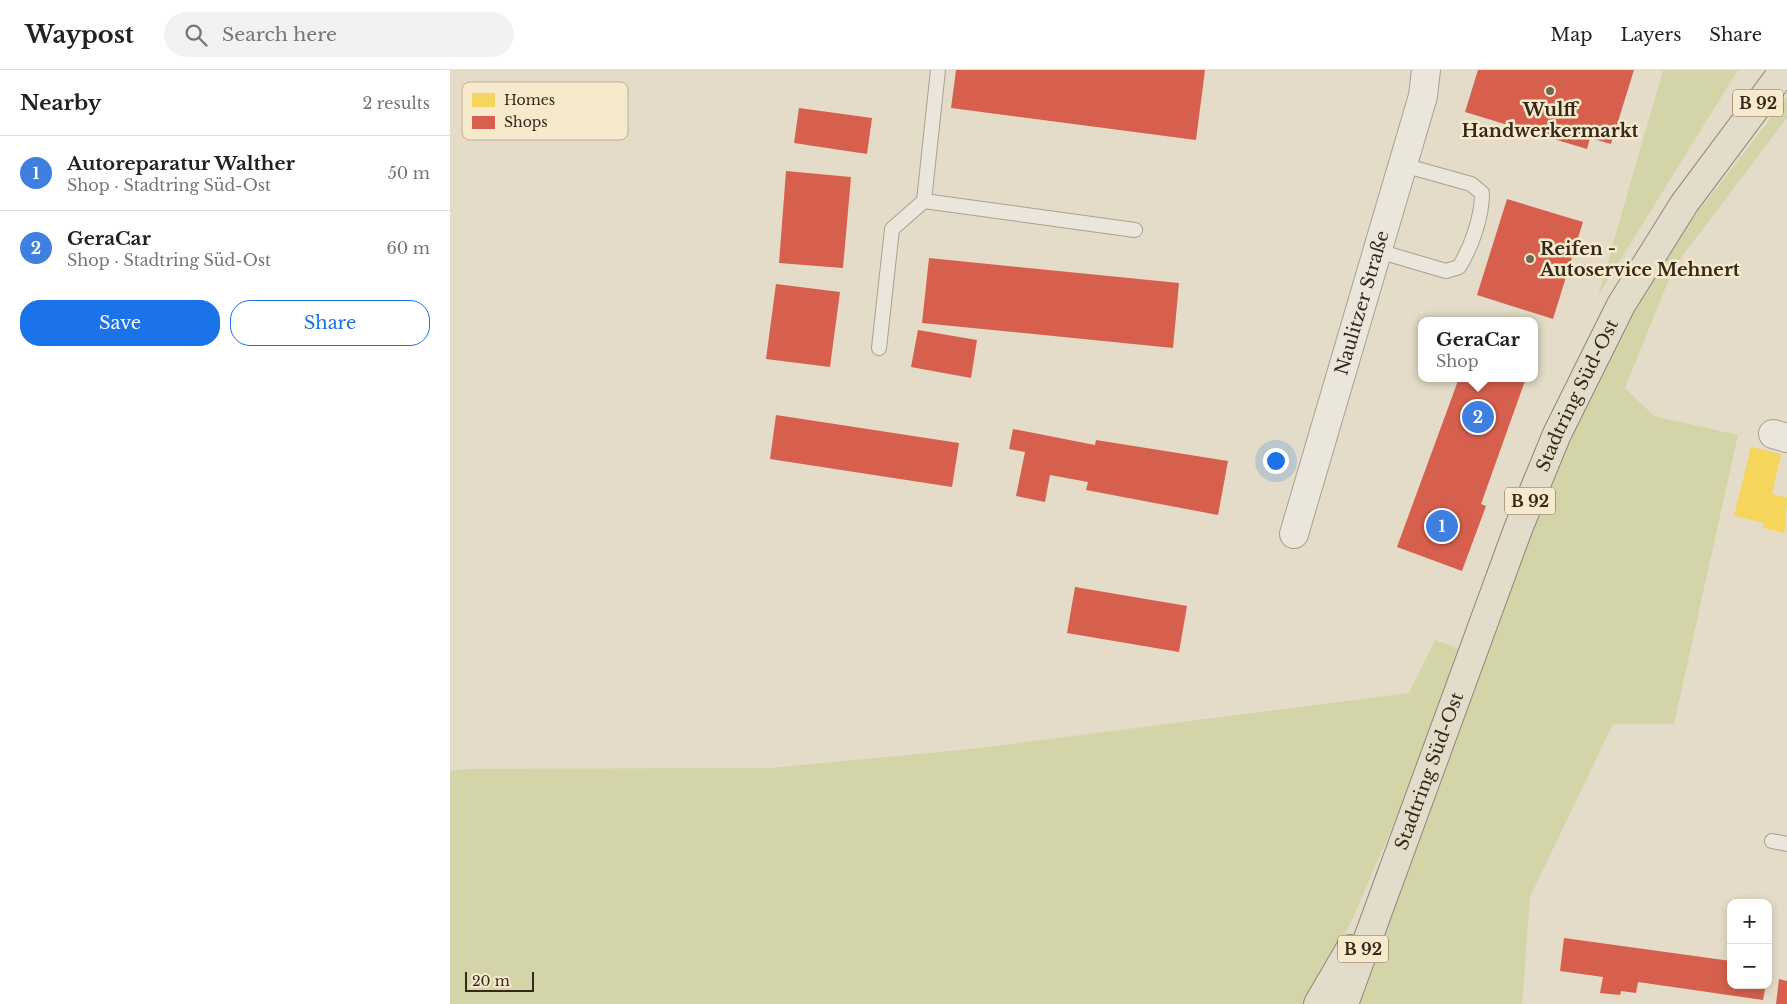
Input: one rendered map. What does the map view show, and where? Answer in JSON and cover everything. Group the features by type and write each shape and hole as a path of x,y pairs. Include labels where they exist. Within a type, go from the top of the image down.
{"main road":[{"name":"Stadtring Süd-Ost","path":"1344,1004 1518,529 1566,416 1620,304 1684,204 1784,70"},
{"name":"Stadtring Süd-Ost","path":"1318,1004 1383,894"}],"street":[{"name":"Naulitzer Straße","path":"1294,534 1423,96 1426,70"}],"lane":[{"path":"878,348 892,229 924,201 938,70"},
{"path":"1378,251 1446,270 1460,267 1467,255 1482,205 1482,193 1471,184 1403,165"},
{"path":"924,201 1135,230"},
{"path":"1772,841 1787,844"}],"green space":[{"path":"1663,70 1738,70 1598,296"},
{"path":"1787,97 1787,118 1674,267 1625,388 1654,416 1738,435 1674,724 1613,724 1530,897 1522,1004 1354,1004 1540,499 1603,360 1656,266"},
{"path":"1435,640 1460,649 1413,779 1352,920 1304,1004 450,1004 450,771 466,769 770,768 971,749 1409,693"}],"building: Homes":[{"path":"1751,447 1781,454 1772,494 1787,498 1785,533 1763,528 1764,523 1734,516"}],"building: Shops":[{"path":"956,70 1205,70 1196,140 951,108"},
{"name":"Wulff Handwerkermarkt","path":"1478,70 1634,70 1611,144 1590,138 1587,149 1465,112"},
{"path":"799,108 872,118 867,154 794,143"},
{"path":"786,171 851,177 843,268 779,263"},
{"name":"Reifen - Autoservice Mehnert","path":"1507,199 1583,222 1553,319 1477,295"},
{"path":"929,258 1179,283 1173,348 922,323"},
{"path":"776,284 840,292 830,367 766,359"},
{"path":"918,330 977,340 971,378 911,367"},
{"path":"1458,382 1525,382 1481,504 1486,506 1462,571 1397,547"},
{"path":"776,415 959,443 952,487 770,459"},
{"path":"1013,429 1095,445 1096,440 1228,461 1218,515 1086,490 1088,482 1050,475 1045,502 1016,496 1025,452 1009,449"},
{"path":"1075,587 1187,606 1179,652 1067,633"},
{"path":"1564,938 1727,960 1727,989 1765,989 1763,1000 1638,982 1636,993 1621,991 1620,995 1600,993 1603,977 1560,971"},
{"path":"1779,979 1787,981 1787,1004 1776,1004"}],"place":[{"name":"Wulff Handwerkermarkt","path":"1550,91"},
{"name":"Reifen - Autoservice Mehnert","path":"1530,259"},
{"name":"GeraCar","path":"1478,417"},
{"name":"Autoreparatur Walther","path":"1442,526"}]}
